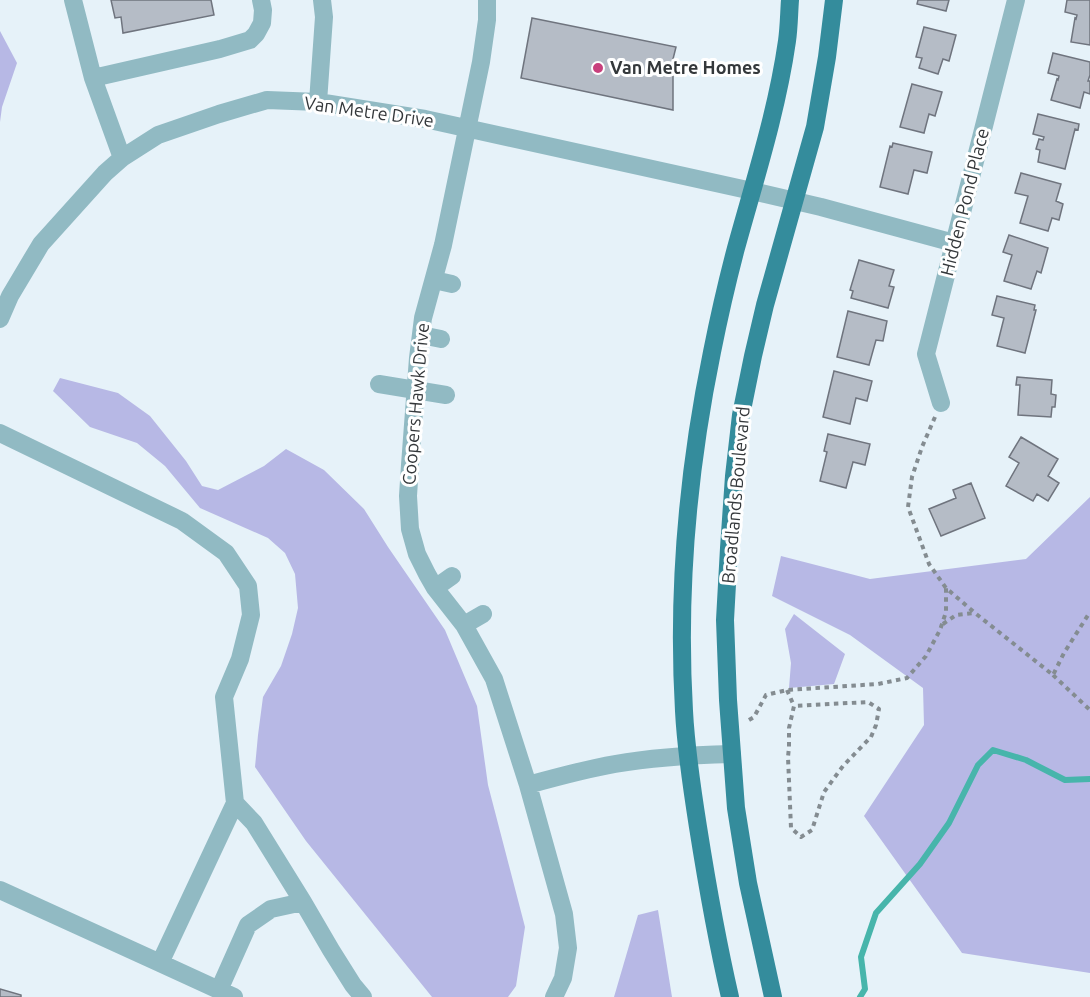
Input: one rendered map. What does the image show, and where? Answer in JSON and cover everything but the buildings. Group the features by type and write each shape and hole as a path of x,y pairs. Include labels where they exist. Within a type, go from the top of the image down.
{"main road":[{"path":"730,997 714,923 688,756 684,712 682,617 685,541 698,426 712,350 735,250 775,105 787,40 790,0"},
{"name":"Broadlands Boulevard","path":"773,997 748,883 736,808 725,620 729,548 741,415 765,305 815,127 834,0"}],"street":[{"path":"73,0 93,78 122,158"},
{"path":"93,78 250,40 262,23 261,0"},
{"path":"318,102 324,16 322,0"},
{"name":"Coopers Hawk Drive","path":"487,0 487,20 481,62 443,245 423,318 415,390 408,496 410,529 417,554 435,588 502,675 528,785 564,914 568,948 563,978 554,997"},
{"name":"Hidden Pond Place","path":"941,403 926,354 1016,0"},
{"name":"Van Metre Drive","path":"0,319 10,296 41,244 105,173 122,158 158,135 267,100 318,102 425,119 752,190 954,243"},
{"path":"434,280 452,284"},
{"path":"421,335 441,339"},
{"path":"379,384 446,395"},
{"path":"0,433 182,521 226,553 248,586 251,615 240,658 224,697 235,803 160,963"},
{"path":"435,588 452,576"},
{"path":"464,625 483,614"},
{"path":"528,785 574,772 617,764 659,758 732,754"},
{"path":"235,803 254,823 363,997"},
{"path":"0,890 226,994 249,925 271,909 303,902"}],"path":[{"path":"941,403 912,477 908,507 929,564 946,588 1053,675 1090,710"},
{"path":"748,720 754,717 766,695 787,690 878,684 907,678 926,656 942,625 946,612 946,588"},
{"path":"1053,675 1090,612"},
{"path":"942,625 956,615 975,613"},
{"path":"787,690 794,706 789,728 788,757 791,828 801,837 812,830 824,792 843,766 872,736 879,709 868,702 794,706"}],"shaded area":[{"path":"0,31 17,63 2,107 0,122"},
{"path":"60,378 118,393 150,416 186,461 202,486 218,490 264,466 286,449 324,470 364,509 445,630 477,706 488,785 525,927 516,986 508,997 432,997 306,841 255,767 263,697 281,666 298,608 295,574 285,553 268,538 200,508 165,466 137,443 90,427 53,391"},
{"path":"1090,497 1090,973 962,953 864,816 924,725 923,688 850,635 772,596 781,556 870,579 1026,559"},
{"path":"794,614 845,654 834,684 789,688 791,663 785,629"},
{"path":"658,910 672,997 614,997 638,915"}],"waterway":[{"path":"860,997 865,989 861,957 876,913 920,864 949,823 978,765 993,750 1026,760 1065,780 1090,779"}],"place":[{"name":"Van Metre Homes","path":"598,68"}]}
